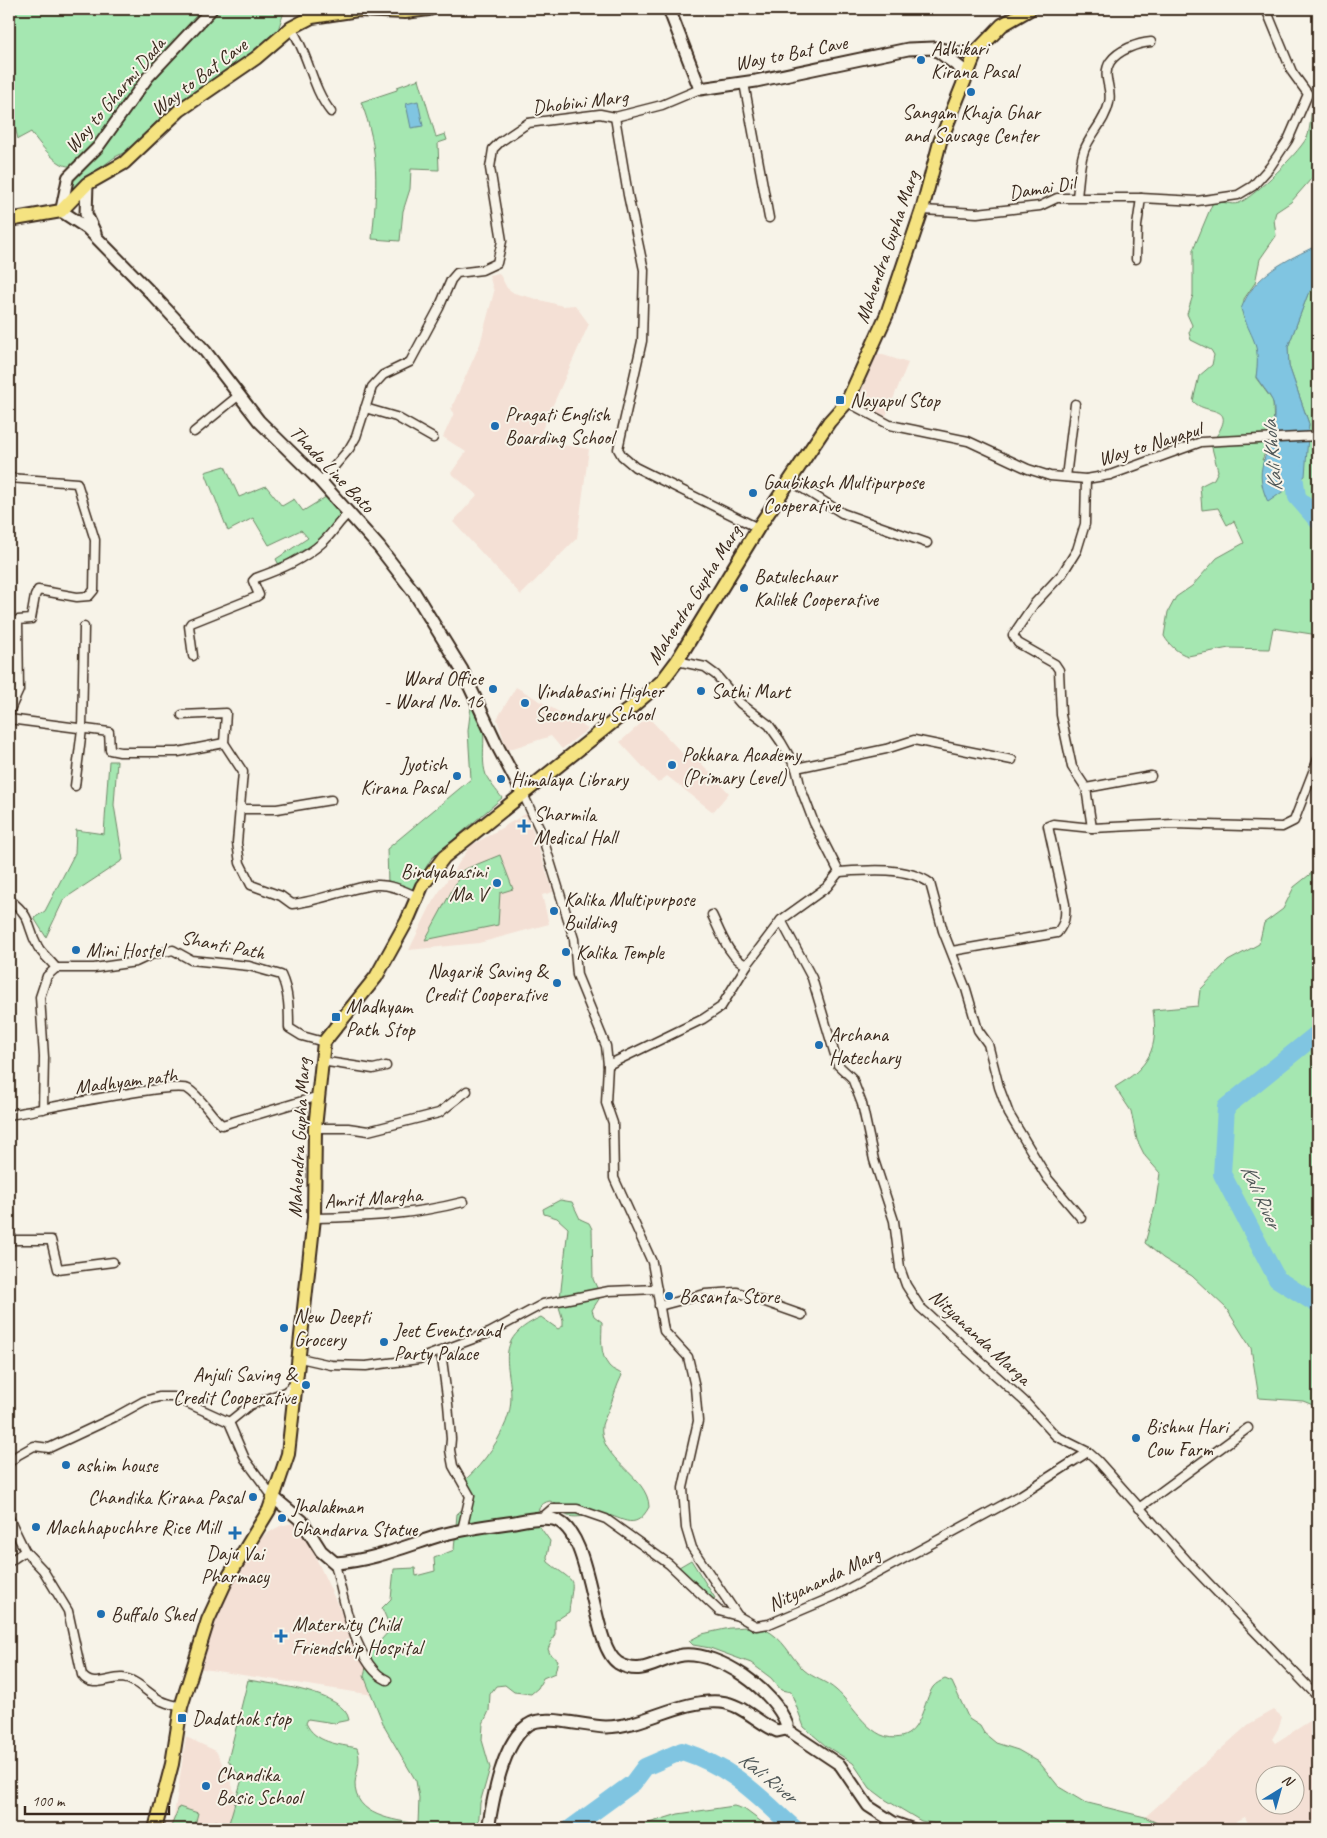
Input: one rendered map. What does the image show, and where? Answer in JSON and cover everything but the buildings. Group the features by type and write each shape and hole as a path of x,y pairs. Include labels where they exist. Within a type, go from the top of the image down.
{"main road":[{"name":"Way to Bat Cave","path":"61,211 87,184 124,163 180,110 256,58 291,28 312,17 358,10 405,12 428,9"},
{"path":"669,9 700,90"},
{"name":"Mahendra Gupha Marg","path":"155,1829 172,1764 181,1707 208,1620 226,1581 269,1510 288,1454 298,1381 314,1218 315,1128 324,1042 376,976 407,920 422,886 444,857 633,706 662,681 677,661 758,528 791,482 829,422 847,402 887,314 922,210 940,142 976,52 1002,25 1030,9"},
{"name":"Way to Bat Cave","path":"700,90 744,83 908,49 934,48 959,53 976,52"},
{"path":"934,48 967,73"},
{"path":"87,184 86,214 97,237"},
{"path":"9,220 61,211"},
{"name":"Thado Line Bato","path":"61,211 97,237 205,351 259,421 321,482 414,592 462,670 499,749 523,794"},
{"path":"273,1497 302,1521 321,1551 335,1563 381,1554 462,1530 547,1518 555,1520 563,1525 574,1539 595,1603 605,1644 617,1662 626,1667 640,1669 655,1666 675,1656 694,1655 715,1660 732,1668 762,1690 781,1712 787,1725 786,1729 781,1731 772,1729 735,1705 706,1702 682,1707 627,1725 592,1727 541,1720 532,1722 520,1731 507,1754 493,1802 488,1829"}],"street":[{"name":"Way to Gharmi Dada","path":"61,211 68,177 98,147 148,77 212,9"},
{"name":"Damai Dil","path":"922,210 977,213 1040,206 1057,198 1077,197 1197,201 1238,195 1262,178 1288,140 1308,98 1307,91 1292,72 1266,9"},
{"path":"291,28 297,37 318,95 331,112"},
{"path":"1077,197 1083,152 1101,124 1110,102 1106,77 1107,67 1118,54 1142,43 1151,42"},
{"path":"744,83 769,218"},
{"name":"Dhobini Marg","path":"321,482 356,437 372,387 383,375 410,362 440,308 450,280 457,273 482,270 497,263 502,241 490,168 493,149 528,123 600,114 615,117 662,105 700,90"},
{"path":"615,117 626,187 644,270 642,340 618,448 622,456 635,467 758,528"},
{"path":"1136,259 1137,226 1141,198"},
{"path":"194,432 238,396"},
{"name":"Way to Nayapul","path":"847,402 890,424 968,441 1028,469 1050,476 1086,479 1110,475 1201,442 1318,436"},
{"path":"1066,477 1075,404"},
{"path":"365,408 396,417 433,438"},
{"path":"9,478 77,483 95,540 94,590 89,596 77,597 38,590 35,596 31,619 9,619"},
{"path":"1086,479 1085,524 1077,550 1062,574 1034,604 1013,635 1018,643 1055,664 1059,670 1061,715 1072,767 1086,788 1092,828"},
{"path":"791,482 842,513 927,543"},
{"path":"193,656 189,626 191,623 256,598 259,595 254,581 256,578 288,566 311,552 324,540 337,522 349,513"},
{"path":"9,712 18,690 18,620"},
{"path":"76,786 82,729 84,627"},
{"path":"677,661 705,667 725,683 740,702 769,726 796,768 801,789 814,823 838,872"},
{"path":"182,715 226,713 224,743 243,772 237,843 240,863 247,881 256,889 281,896 292,904 309,902 376,886 394,887 418,897"},
{"path":"9,719 111,733 110,748 120,752 178,752 224,743"},
{"path":"796,768 886,749 914,740 1012,760"},
{"path":"952,951 1057,933 1063,926 1066,916 1048,826 1053,824 1092,828 1174,824 1275,828 1288,826 1294,821 1318,759"},
{"path":"1086,788 1152,776"},
{"path":"523,794 541,832 574,939 577,975 606,1046 608,1065 606,1103 613,1123 614,1178 652,1262 664,1331 688,1357 695,1387 698,1421 683,1488 686,1528 692,1548 738,1616"},
{"path":"241,809 287,808 331,800"},
{"path":"838,872 889,870 925,879 930,883 943,931 952,951 978,1030 988,1044 998,1087 1009,1114 1048,1179 1081,1218"},
{"path":"608,1065 703,1019 721,1007 747,965 781,920 827,887 838,872"},
{"path":"9,900 22,910 30,921 38,948 56,968 47,976 43,984 39,1011 44,1057 43,1110"},
{"path":"712,915 731,952 740,963 747,965"},
{"name":"Nityananda Marga","path":"781,920 812,978 838,1065 852,1078 856,1086 874,1160 894,1221 900,1268 906,1285 920,1307 1024,1401 1056,1436 1088,1452 1298,1678 1318,1697"},
{"name":"Shanti Path","path":"56,968 127,964 173,950 191,960 228,962 268,970 281,975 285,984 289,1008 289,1028 302,1036 324,1042"},
{"path":"322,1061 373,1069 386,1066"},
{"name":"Madhyam path","path":"9,1115 117,1095 175,1087 187,1088 222,1125 319,1096"},
{"path":"315,1128 348,1128 368,1131 439,1113 467,1091"},
{"name":"Amrit Margha","path":"314,1218 389,1216 426,1211 463,1202"},
{"path":"9,1240 51,1240 58,1269 113,1262"},
{"path":"300,1358 331,1365 366,1366 420,1359 506,1326 543,1304 609,1291 657,1289"},
{"path":"659,1306 714,1293 737,1292 802,1315"},
{"path":"440,1352 452,1439 450,1450 453,1466 470,1496 462,1530"},
{"path":"229,1422 250,1406 285,1392 298,1381"},
{"path":"9,1463 18,1454 34,1446 49,1448 115,1417 144,1400 174,1397 229,1422 245,1460 273,1497"},
{"path":"1139,1508 1248,1428"},
{"name":"Nityananda Marg","path":"547,1518 545,1514 548,1510 555,1508 577,1509 606,1519 669,1564 719,1611 738,1616 756,1626 769,1624 835,1596 1005,1504 1088,1452"},
{"path":"9,1518 25,1551 43,1570 65,1605 72,1626 82,1675 86,1680 91,1682 121,1678 129,1679 161,1701 181,1707"},
{"path":"9,1562 25,1551"},
{"path":"335,1563 347,1613 362,1651 374,1672 388,1680"},
{"path":"786,1729 840,1765 868,1806 893,1822 913,1829"}],"shaded area":[{"name":"Pragati English Boarding School","path":"499,273 507,288 514,293 563,306 575,305 589,324 540,434 556,444 589,449 577,538 521,595 453,522 477,495 451,473 466,452 443,437 454,413 451,409 480,344 494,292 489,275"},
{"path":"877,353 908,363 886,416 856,405"},
{"name":"Vindabasini Higher Secondary School","path":"516,687 588,729 562,749 551,736 507,750 497,719"},
{"name":"Pokhara Academy (Primary Level)","path":"648,717 683,754 688,749 729,793 713,812 667,776 658,783 620,742"},
{"name":"Bindyabasini Ma V","path":"527,813 553,892 542,895 549,924 479,943 409,950 433,901 473,842 474,844"},
{"name":"Maternity Child Friendship Hospital","path":"294,1523 309,1543 380,1696 197,1668 219,1604 259,1538 280,1526"},
{"path":"1274,1710 1282,1717 1272,1739 1275,1743 1318,1716 1318,1818 1299,1829 1251,1829 1245,1817 1222,1829 1169,1829 1145,1817 1249,1724"},
{"name":"Chandika Basic School","path":"186,1737 216,1751 227,1773 235,1793 235,1809 227,1829 168,1829 174,1816"}],"green space":[{"path":"9,9 285,9 278,30 268,42 245,60 172,106 129,150 115,157 69,191 71,182 96,155 86,156 67,166 56,160 31,132 18,139 9,103"},
{"path":"419,79 436,137 445,134 447,140 438,143 439,170 411,169 410,189 403,211 400,241 372,239 376,170 371,136 361,102 397,90 397,87"},
{"path":"1318,90 1318,171 1291,202 1276,212 1274,219 1276,236 1260,259 1255,283 1244,299 1243,316 1252,331 1259,356 1256,378 1273,401 1274,433 1262,460 1306,449 1309,424 1289,366 1288,347 1308,294 1318,282 1318,635 1273,628 1269,649 1229,648 1188,656 1174,648 1164,636 1168,612 1176,597 1192,586 1217,558 1244,543 1234,521 1227,525 1218,508 1202,510 1200,486 1214,479 1218,471 1211,444 1220,430 1223,421 1222,416 1218,412 1199,406 1193,401 1199,376 1212,365 1214,355 1211,350 1191,340 1189,333 1192,325 1187,314 1193,295 1193,250 1213,202 1236,204 1246,199 1266,183 1297,151 1308,135 1312,106"},
{"path":"225,466 239,497 266,486 282,506 294,499 303,511 329,495 344,512 315,543 279,565 276,559 308,538 301,530 269,545 253,518 228,531 205,472"},
{"path":"471,706 478,713 482,721 483,757 486,775 502,798 431,859 411,893 388,884 387,849 471,779 468,731"},
{"path":"109,761 117,761 114,805 123,860 64,899 46,937 34,918 45,911 75,853 76,830 104,834"},
{"path":"500,855 513,889 500,893 498,925 425,940 463,870"},
{"path":"1318,868 1318,1407 1303,1401 1259,1398 1251,1348 1226,1308 1192,1276 1163,1258 1145,1243 1155,1207 1160,1173 1145,1156 1137,1140 1131,1111 1115,1087 1136,1072 1149,1056 1154,1036 1153,1010 1198,1006 1200,990 1228,961 1259,944 1264,923 1283,909 1294,887"},
{"path":"560,1200 572,1202 580,1219 589,1223 592,1229 593,1279 598,1290 599,1299 592,1310 594,1316 602,1322 602,1345 606,1361 611,1368 622,1375 602,1423 603,1437 607,1448 641,1486 647,1496 649,1507 638,1520 632,1522 601,1514 581,1517 569,1516 564,1514 556,1504 550,1501 543,1504 540,1508 535,1520 550,1541 548,1562 572,1582 569,1612 555,1621 555,1634 548,1649 550,1654 558,1660 555,1673 543,1678 538,1688 531,1694 514,1692 505,1685 496,1686 490,1694 489,1711 483,1724 482,1740 490,1768 480,1803 478,1829 212,1829 215,1821 229,1823 242,1779 228,1760 248,1680 306,1691 335,1702 344,1710 349,1720 334,1723 308,1719 306,1723 310,1730 328,1742 357,1748 359,1757 355,1783 356,1794 361,1803 368,1809 387,1818 418,1824 419,1798 416,1781 385,1728 364,1676 369,1653 391,1629 382,1608 391,1599 394,1569 415,1568 416,1576 435,1571 434,1558 454,1550 457,1514 466,1506 465,1480 492,1450 502,1432 509,1413 511,1398 507,1360 508,1348 513,1337 524,1327 541,1317 558,1329 563,1326 559,1307 568,1228 557,1218 544,1214 543,1209"},
{"path":"691,1560 715,1598 711,1601 701,1593 679,1567"},
{"path":"756,1627 764,1629 777,1637 804,1670 836,1690 864,1722 881,1735 890,1738 901,1737 913,1729 918,1723 930,1693 936,1684 945,1679 952,1682 969,1719 980,1726 984,1733 996,1743 1018,1750 1039,1762 1059,1787 1084,1802 1145,1817 1169,1829 963,1829 921,1821 870,1788 853,1763 826,1746 804,1727 791,1692 781,1690 771,1678 751,1663 710,1648 693,1645 689,1641 702,1634 730,1628"},
{"path":"734,1806 744,1809 771,1829 630,1829 678,1814"},
{"path":"179,1807 198,1813 194,1829 170,1829"}],"water":[{"path":"418,101 423,126 411,128 406,104"},
{"path":"1318,245 1318,282 1308,294 1288,347 1289,366 1309,424 1305,476 1268,502 1261,477 1262,467 1274,428 1274,405 1256,377 1256,348 1241,309 1254,286 1263,277 1295,256"}],"waterway":[{"name":"Kali Khola","path":"1292,460 1297,497 1318,521"},
{"name":"Kali River","path":"1318,1033 1226,1107 1222,1174 1277,1279 1318,1305"},
{"name":"Kali River","path":"570,1829 633,1783 645,1767 682,1751 731,1774 795,1829"}],"place":[{"name":"Adhikari Kirana Pasal","path":"921,60"},
{"name":"Sangam Khaja Ghar and Sausage Center","path":"971,92"},
{"name":"Nayapul Stop","path":"840,400"},
{"name":"Pragati English Boarding School","path":"495,426"},
{"name":"Gaubikash Multipurpose Cooperative","path":"753,493"},
{"name":"Batulechaur Kalilek Cooperative","path":"744,588"},
{"name":"Ward Office - Ward No. 16","path":"493,689"},
{"name":"Sathi Mart","path":"701,691"},
{"name":"Vindabasini Higher Secondary School","path":"525,703"},
{"name":"Pokhara Academy (Primary Level)","path":"672,765"},
{"name":"Jyotish Kirana Pasal","path":"457,776"},
{"name":"Himalaya Library","path":"501,779"},
{"name":"Sharmila Medical Hall","path":"524,826"},
{"name":"Bindyabasini Ma V","path":"497,883"},
{"name":"Kalika Multipurpose Building","path":"554,911"},
{"name":"Mini Hostel","path":"76,950"},
{"name":"Kalika Temple","path":"566,952"},
{"name":"Nagarik Saving & Credit Cooperative","path":"557,983"},
{"name":"Madhyam Path Stop","path":"336,1017"},
{"name":"Archana Hatechary","path":"819,1045"},
{"name":"Basanta Store","path":"669,1296"},
{"name":"New Deepti Grocery","path":"284,1328"},
{"name":"Jeet Events and Party Palace","path":"384,1342"},
{"name":"Anjuli Saving & Credit Cooperative","path":"306,1385"},
{"name":"Bishnu Hari Cow Farm","path":"1136,1438"},
{"name":"ashim house","path":"66,1465"},
{"name":"Chandika Kirana Pasal","path":"253,1497"},
{"name":"Jhalakman Ghandarva Statue","path":"282,1518"},
{"name":"Machhapuchhre Rice Mill","path":"36,1527"},
{"name":"Daju Vai Pharmacy","path":"235,1533"},
{"name":"Buffalo Shed","path":"101,1614"},
{"name":"Maternity Child Friendship Hospital","path":"281,1636"},
{"name":"Dadathok stop","path":"182,1718"},
{"name":"Chandika Basic School","path":"206,1786"}]}
